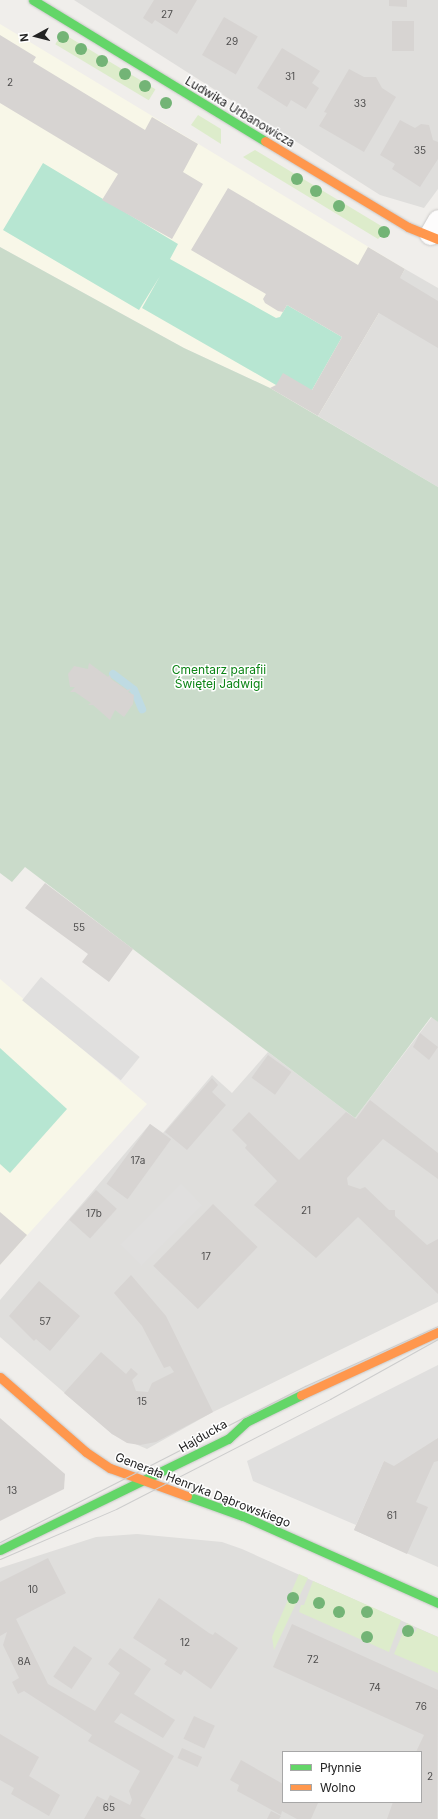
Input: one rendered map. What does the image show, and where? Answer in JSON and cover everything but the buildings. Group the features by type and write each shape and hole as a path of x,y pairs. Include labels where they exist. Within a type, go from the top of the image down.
{"street":[{"name":"Ludwika Urbanowicza","path":"33,0 408,227 435,231"},
{"name":"Hajducka","path":"0,1550 144,1482 228,1439 254,1418 438,1332"},
{"name":"Generała Henryka Dąbrowskiego","path":"0,1377 86,1452 110,1468 144,1482 243,1516 438,1603"}],"shaded area":[{"path":"74,0 438,0 438,189 424,208 380,195"},
{"path":"0,24 405,269 318,416 270,388 184,348 0,247"},
{"path":"405,269 438,288 438,487 318,416"},
{"path":"41,977 140,1057 121,1080 22,1000"},
{"path":"0,979 147,1104 0,1265"},
{"path":"432,1017 438,1022 438,1302 213,1412 147,1449 112,1434 0,1337 0,1300 150,1124 163,1133 212,1075 232,1093 268,1052 355,1118"},
{"path":"181,1184 202,1205 141,1266 120,1245"},
{"path":"438,1365 438,1438 394,1466 384,1461 356,1525 253,1481 247,1461"},
{"path":"438,1438 438,1567 354,1530 384,1461"},
{"path":"137,1534 222,1542 242,1549 438,1637 438,1819 0,1819 0,1568 96,1537"}],"green space":[{"path":"62,33 155,89 149,100 55,44"},
{"path":"198,115 221,129 221,144 191,125"},
{"path":"255,150 388,230 384,238 381,236 378,239 243,157"},
{"path":"43,163 178,244 170,259 276,318 280,317 287,305 342,337 312,390 276,385 142,308 160,276 139,310 3,230"},
{"name":"Cmentarz parafii Świętej Jadwigi","path":"0,247 184,348 270,388 438,487 438,1022 431,1017 355,1118 25,867 12,882 0,873"},
{"path":"0,1048 67,1109 10,1173 0,1164"},
{"path":"299,1574 308,1578 274,1650 272,1637"},
{"path":"313,1581 401,1620 389,1652 299,1612 301,1605 304,1605"},
{"path":"407,1623 413,1626 411,1630 415,1632 417,1628 438,1637 438,1673 394,1654"}],"waterway":[{"path":"113,674 134,690 142,709"}],"tram line":[{"path":"0,1542 305,1386 438,1326"},
{"path":"0,1559 116,1509 330,1399 438,1339"}],"traffic: fast":[{"path":"33,0 265,141"},
{"path":"0,1550 228,1439 246,1422 301,1395"},
{"path":"187,1496 243,1516 438,1603"}],"traffic: slow":[{"path":"265,141 408,227 438,239"},
{"path":"301,1395 438,1332"},
{"path":"0,1377 86,1452 110,1468 187,1496"}]}
